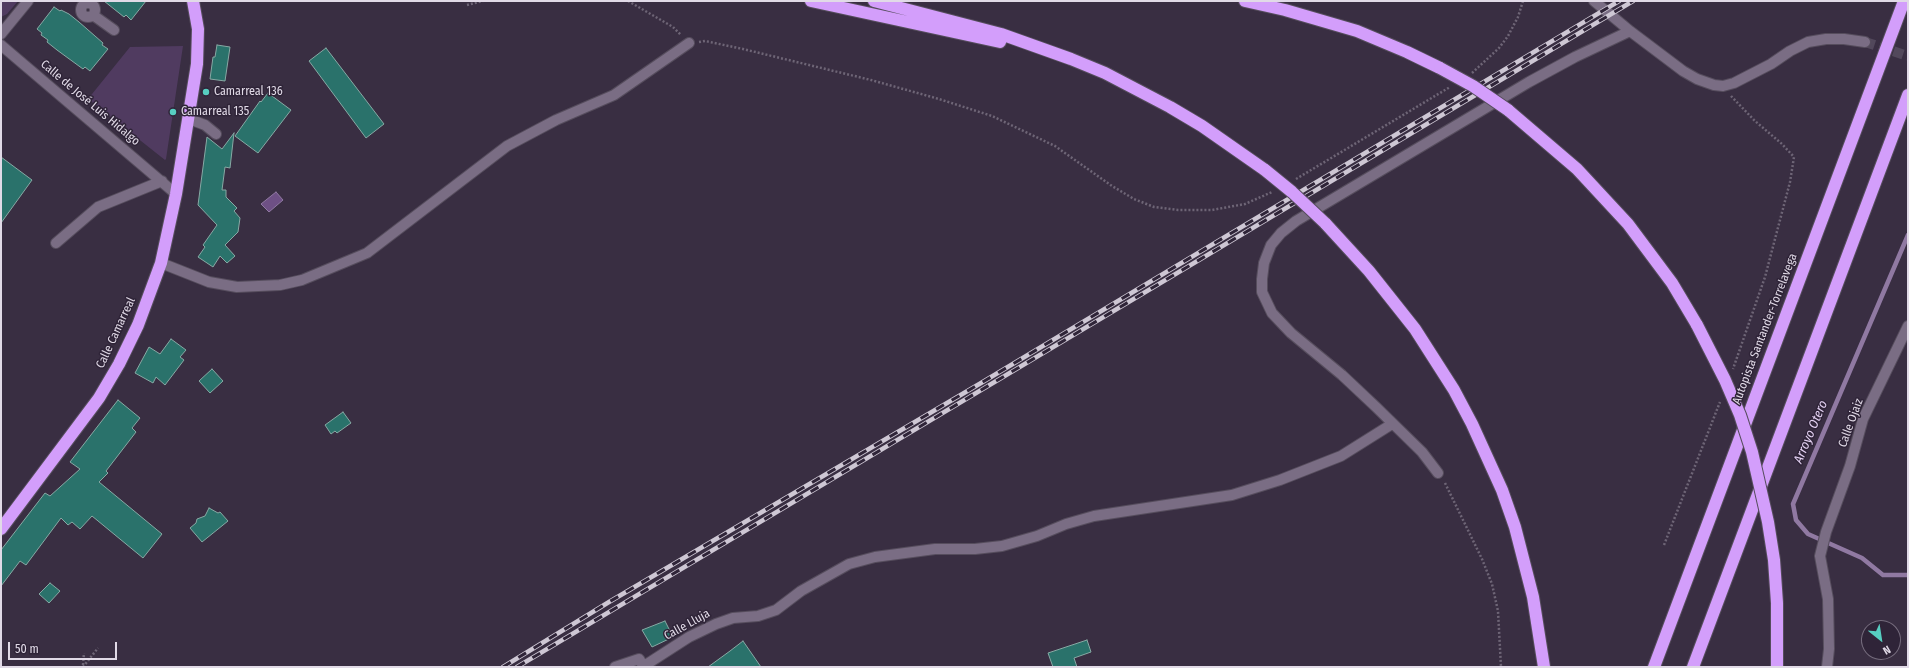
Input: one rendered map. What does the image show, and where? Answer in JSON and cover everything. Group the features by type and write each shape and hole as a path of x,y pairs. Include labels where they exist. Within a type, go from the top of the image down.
{"highway":[{"name":"Calle Camarreal","path":"1,529 82,422 103,391 119,364 138,325 161,263 176,194 189,119 198,48 198,30 193,1"},
{"path":"811,1 950,30 1071,59"},
{"path":"874,1 973,26 1071,59 1105,73 1170,107 1202,126 1265,170 1292,192 1325,223 1369,271 1415,329 1454,390 1472,424 1502,490 1515,527 1533,597 1544,667"},
{"path":"1245,1 1321,19 1391,45"},
{"path":"1282,1 1344,23 1440,68 1473,86 1508,110 1577,169 1613,207 1650,252 1698,325 1725,380 1740,415 1752,452 1768,522 1774,560 1777,602 1777,667"},
{"name":"Autopista Santander-Torrelavega","path":"1654,667 1904,1"},
{"path":"1693,667 1908,95"}],"street":[{"path":"1,34 28,1"},
{"path":"1594,1 1630,31 1683,71 1697,79 1714,85 1723,86 1734,84 1808,42 1826,39 1844,39 1865,42"},
{"path":"79,3 83,16 90,17 93,15 114,30"},
{"path":"1438,473 1422,452 1342,375 1291,333 1272,313 1262,292 1264,263 1271,245 1281,233 1296,221 1529,82 1575,57 1630,31"},
{"path":"161,263 209,282 237,287 280,285 302,280 366,253 507,146 556,120 614,95 689,43"},
{"name":"Calle de José Luis Hidalgo","path":"1,45 176,194"},
{"path":"189,119 205,125 216,134"},
{"path":"56,243 98,207 162,181"},
{"name":"Calle Ojaiz","path":"1827,667 1829,649 1828,599 1820,556 1826,532 1850,466 1863,419 1908,326"},
{"name":"Calle Lluja","path":"614,667 639,659 644,666 689,637 716,624 733,618 746,617 776,610 801,591 850,564 875,557 935,548 976,549 1002,546 1037,536 1066,524 1094,516 1232,495 1280,480 1341,456 1392,424"}],"path":[{"path":"467,5 483,1"},
{"path":"628,1 673,27 689,43 705,41 743,49 871,80 992,116 1055,146 1112,186 1134,199 1154,207 1178,210 1212,210 1245,204 1266,196 1278,189"},
{"path":"1466,77 1485,62 1508,36 1518,17 1523,1"},
{"path":"1290,182 1453,85"},
{"path":"1723,86 1736,102 1794,157 1790,182 1765,277 1731,374"},
{"path":"1664,545 1722,396"},
{"path":"1438,473 1460,514 1492,584 1498,611 1501,667"},
{"path":"83,666 98,648"},
{"path":"83,666 84,653"}],"shaded area":[{"path":"1,1 18,1 7,14 1,17"},
{"path":"183,46 165,160 88,99 130,47"},
{"path":"276,192 283,200 269,212 261,204"}],"building":[{"path":"104,1 146,1 131,20 126,15 124,17"},
{"path":"54,7 69,14 108,49 90,71 85,67 83,69 57,50 47,42 48,40 41,35 42,33 37,29"},
{"path":"217,45 230,47 225,81 210,79 213,57 215,57"},
{"path":"326,48 384,124 366,138 309,61"},
{"path":"268,93 291,110 258,153 235,136 260,101 261,102"},
{"path":"234,133 230,168 225,167 222,190 226,190 226,197 237,208 234,211 240,218 238,232 225,245 235,256 227,263 220,256 213,267 198,257 205,247 203,245 217,225 198,205 207,137 222,149"},
{"path":"1,157 32,180 1,223"},
{"path":"171,339 186,350 180,357 184,360 165,385 156,377 153,383 135,373 149,347 160,354"},
{"path":"212,369 223,381 210,393 199,381"},
{"path":"118,400 140,418 132,428 136,432 106,471 108,473 99,482 162,534 143,558 92,516 80,529 72,522 68,525 61,518 26,565 20,561 1,586 1,550 45,493 50,496 80,469 70,462"},
{"path":"343,412 351,423 337,433 335,431 331,434 325,425"},
{"path":"209,508 218,513 220,512 228,521 202,542 190,528 196,523 197,519 205,516"},
{"path":"50,583 60,591 49,603 39,594"},
{"path":"665,621 673,637 652,647 642,630"},
{"path":"1087,640 1091,652 1074,658 1077,667 1053,667 1048,653"},
{"path":"743,641 761,667 708,667 730,651"}],"waterway":[{"name":"Arroyo Otero","path":"1908,235 1793,504 1796,520 1808,534 1862,558 1883,575 1908,575"}],"tunnel":[{"path":"1865,42 1908,56"}],"railway":[{"path":"503,667 609,602 981,383 1619,1"},
{"path":"517,667 1633,1"}],"place":[{"name":"Camarreal 136","path":"206,92"},
{"name":"Camarreal 135","path":"173,112"}]}
